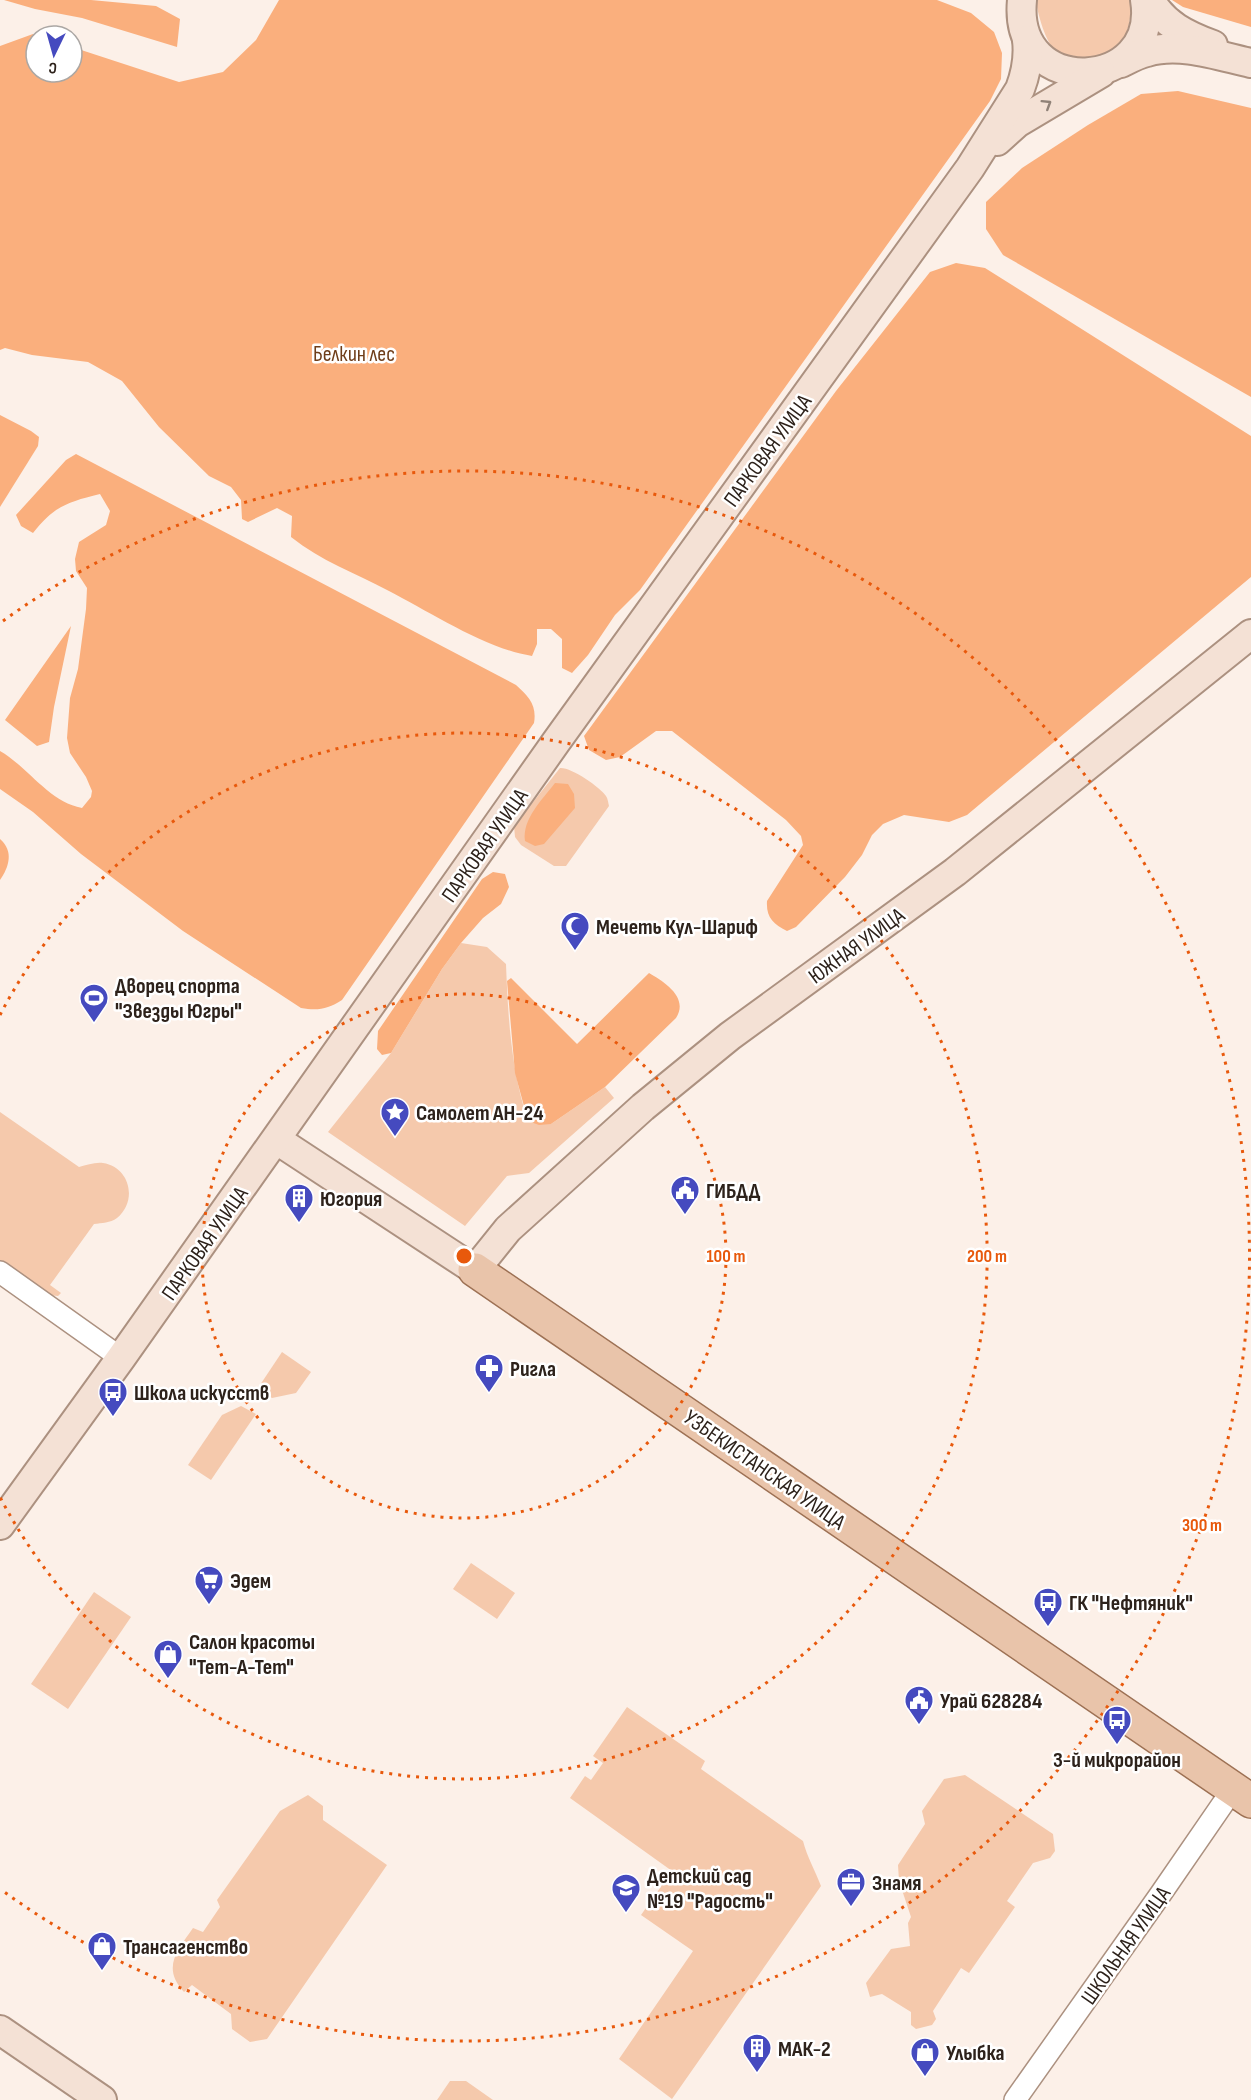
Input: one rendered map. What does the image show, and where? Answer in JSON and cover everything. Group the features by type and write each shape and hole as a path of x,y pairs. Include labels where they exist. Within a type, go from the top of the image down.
{"main road":[{"path":"1000,0 1011,8 1036,53 1058,69 1074,74 1088,74 1148,51 1162,49 1188,50 1251,61"},
{"name":"ПАРКОВАЯ УЛИЦА","path":"0,1525 277,1140 556,742 970,168 1020,89 1027,63 1026,36 1020,13 1022,0"},
{"path":"1113,66 1137,44 1143,32 1146,20 1145,0"},
{"path":"1150,0 1158,14 1173,27 1191,37 1251,61"},
{"name":"ПАРКОВАЯ УЛИЦА","path":"970,168 1017,123 1113,66"},
{"name":"ЮЖНАЯ УЛИЦА","path":"475,1270 508,1229 643,1107 730,1036 955,872 1251,634"},
{"name":"УЗБЕКИСТАНСКАЯ УЛИЦА","path":"277,1140 475,1270 1242,1795"},
{"path":"0,2030 102,2100"}],"street":[{"path":"0,1272 122,1358"},
{"name":"ШКОЛЬНАЯ УЛИЦА","path":"1015,2100 1166,1888 1242,1795"}],"shaded area":[{"path":"1036,0 1131,0 1127,32 1117,47 1109,53 1087,58 1067,57 1056,51 1049,42 1040,20"},
{"path":"560,768 578,774 592,783 606,796 609,806 566,866 554,866 521,845 515,837 514,826"},
{"path":"461,943 487,947 506,964 509,1024 514,1063 528,1121 551,1124 605,1087 614,1098 529,1173 507,1176 465,1226 328,1132 391,1053 442,969"},
{"path":"0,1112 79,1167 100,1163 112,1166 120,1171 128,1186 129,1194 124,1211 112,1221 94,1224 50,1285 61,1293 58,1296 48,1295 0,1262"},
{"path":"282,1352 311,1372 296,1393 272,1398 258,1388"},
{"path":"241,1406 256,1414 211,1480 188,1465 222,1415"},
{"path":"471,1563 515,1593 497,1619 453,1589"},
{"path":"94,1592 131,1617 68,1709 31,1684"},
{"path":"627,1707 705,1761 701,1769 803,1841 821,1886 672,2099 619,2059 693,1951 641,1915 672,1871 570,1798 585,1776 591,1780 603,1763 593,1756"},
{"path":"965,1775 1053,1834 1055,1851 1050,1858 1033,1863 1007,1901 1015,1907 969,1973 961,1968 933,2011 936,2019 932,2025 916,2029 911,2025 911,2012 882,1994 870,1997 866,1983 891,1949 910,1946 908,1923 911,1917 899,1881 898,1865 925,1824 922,1811 944,1779"},
{"path":"308,1795 323,1806 323,1820 387,1865 267,2039 250,2042 232,2029 231,2014 192,1985 184,1992 174,1975 174,1959 193,1928 203,1932 220,1907 217,1900 280,1811"},
{"path":"450,2081 466,2081 493,2100 437,2100"}],"green space":[{"path":"4,0 91,0 156,6 180,19 177,47 82,18"},
{"name":"Белкин лес","path":"279,0 937,0 971,13 994,32 1002,53 1001,79 990,101 640,590 615,615 588,655 572,673 562,668 562,639 551,629 537,629 537,644 532,656 496,646 314,553 291,537 292,516 277,508 248,522 242,519 241,500 231,487 209,476 159,427 122,381 88,362 32,355 5,348 0,350 0,46 24,37 24,84 84,84 84,51 179,82 223,72 256,40"},
{"path":"1172,0 1251,0 1251,27 1183,7"},
{"path":"1178,91 1251,108 1251,397 1003,255 986,229 986,202 1022,168 1141,94"},
{"path":"956,263 985,268 1251,436 1251,577 967,815 949,822 904,815 883,824 872,835 862,855 845,877 796,927 787,931 771,919 767,907 767,901 803,845 801,836 786,820 672,731 656,731 620,757 606,760 589,750 584,736 836,391 930,272"},
{"path":"0,415 39,437 38,446 0,507"},
{"path":"76,454 516,685 525,693 533,706 534,723 342,1000 332,1005 318,1009 301,1008 183,931 81,854 33,812 0,789 0,751 59,799 82,808 91,797 92,791 86,777 70,753 67,738 70,698 78,669 87,588 76,571 75,559 79,542 106,525 110,511 100,494 89,497 62,506 33,533 21,526 16,515 66,460"},
{"path":"71,626 49,742 37,746 5,720"},
{"path":"555,783 568,784 574,794 575,808 544,844 535,846 525,841 527,825 534,810"},
{"path":"0,839 7,849 9,859 0,880"},
{"path":"493,872 505,874 509,887 501,904 483,918 461,943 442,969 391,1053 382,1055 377,1049 378,1031 482,879"},
{"path":"649,973 668,986 677,997 680,1004 676,1018 605,1087 551,1124 539,1125 528,1121 515,1073 507,981 511,978 577,1044"}],"place":[{"name":"Мечеть Кул-Шариф","path":"575,952"},
{"name":"Дворец спорта \"Звезды Югры\"","path":"94,1024"},
{"name":"Самолет АН-24","path":"395,1138"},
{"name":"ГИБДД","path":"685,1216"},
{"name":"Югория","path":"299,1224"},
{"name":"Ригла","path":"489,1394"},
{"name":"Школа искусств","path":"113,1418"},
{"name":"Эдем","path":"209,1606"},
{"name":"ГК \"Нефтяник\"","path":"1048,1628"},
{"name":"Салон красоты \"Тет-А-Тет\"","path":"168,1680"},
{"name":"Урай 628284","path":"919,1726"},
{"name":"3-й микрорайон","path":"1117,1746"},
{"name":"Знамя","path":"851,1908"},
{"name":"Детский сад №19 \"Радость\"","path":"626,1914"},
{"name":"Трансагенство","path":"102,1972"},
{"name":"МАК-2","path":"757,2074"},
{"name":"Улыбка","path":"925,2078"}]}
